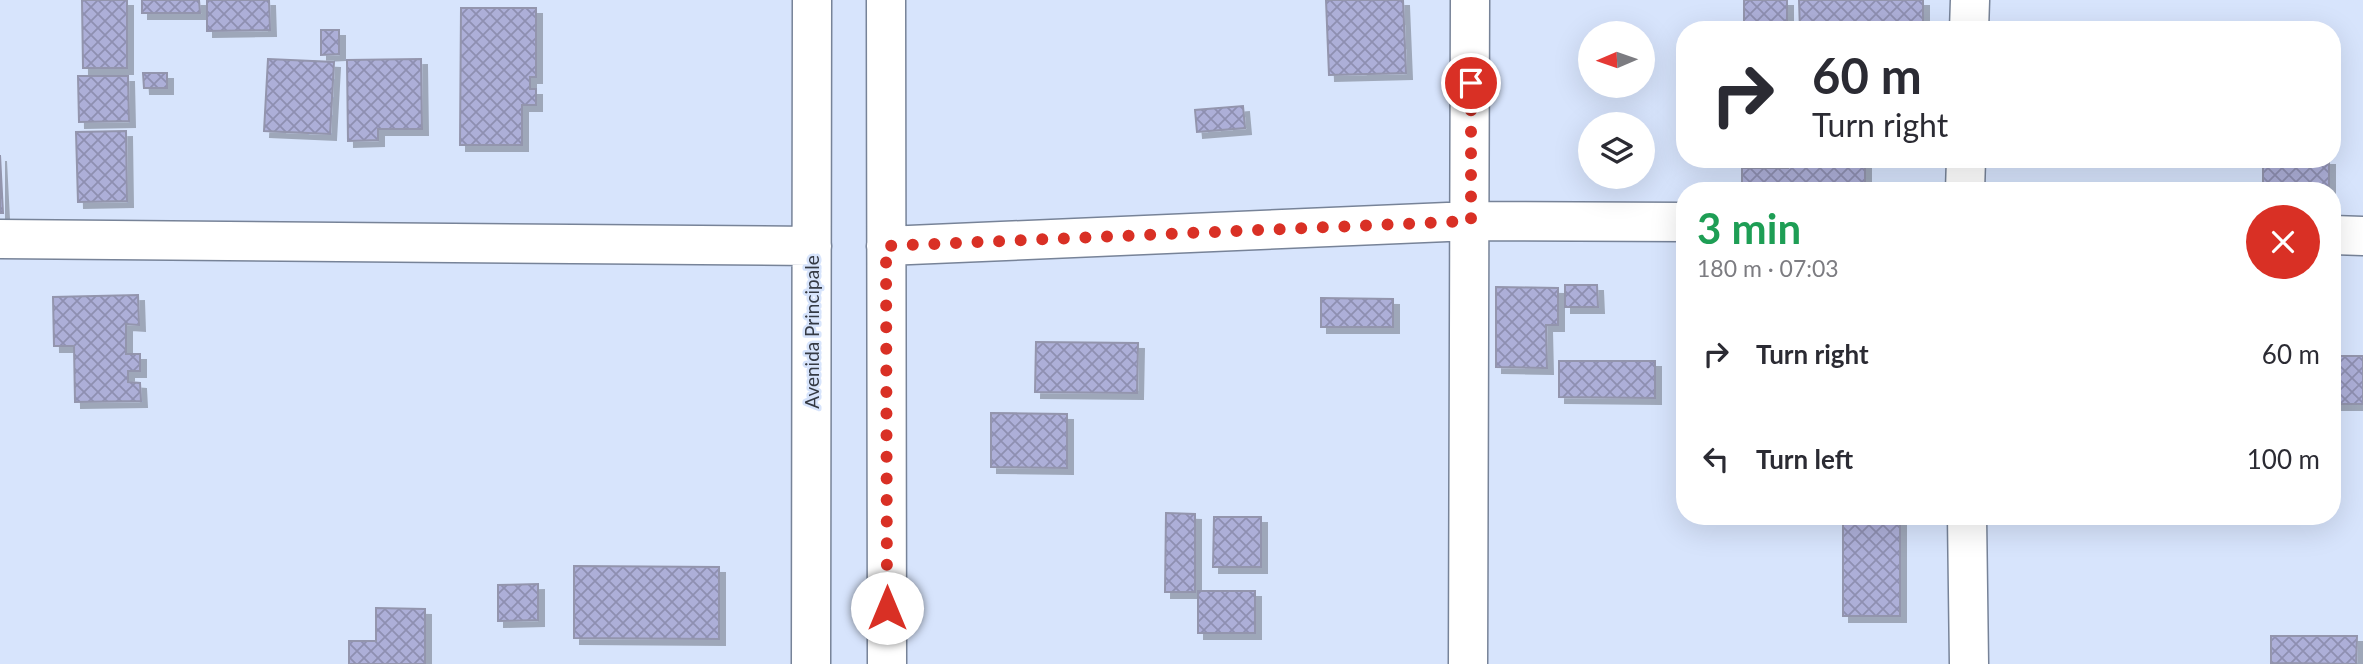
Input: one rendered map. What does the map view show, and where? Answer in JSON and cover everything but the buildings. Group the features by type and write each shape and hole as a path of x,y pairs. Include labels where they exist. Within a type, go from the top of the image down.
{"street":[{"name":"Avenida Principale","path":"811,664 812,0"},
{"path":"886,0 887,664"},
{"path":"1468,664 1471,0"},
{"path":"1969,21 1970,0"},
{"path":"886,246 1471,221 1676,222"},
{"path":"2341,235 2363,236"},
{"path":"0,239 812,246"},
{"path":"1967,525 1969,664"}],"route":[{"path":"887,608 886,246 1471,221 1471,83"}]}
